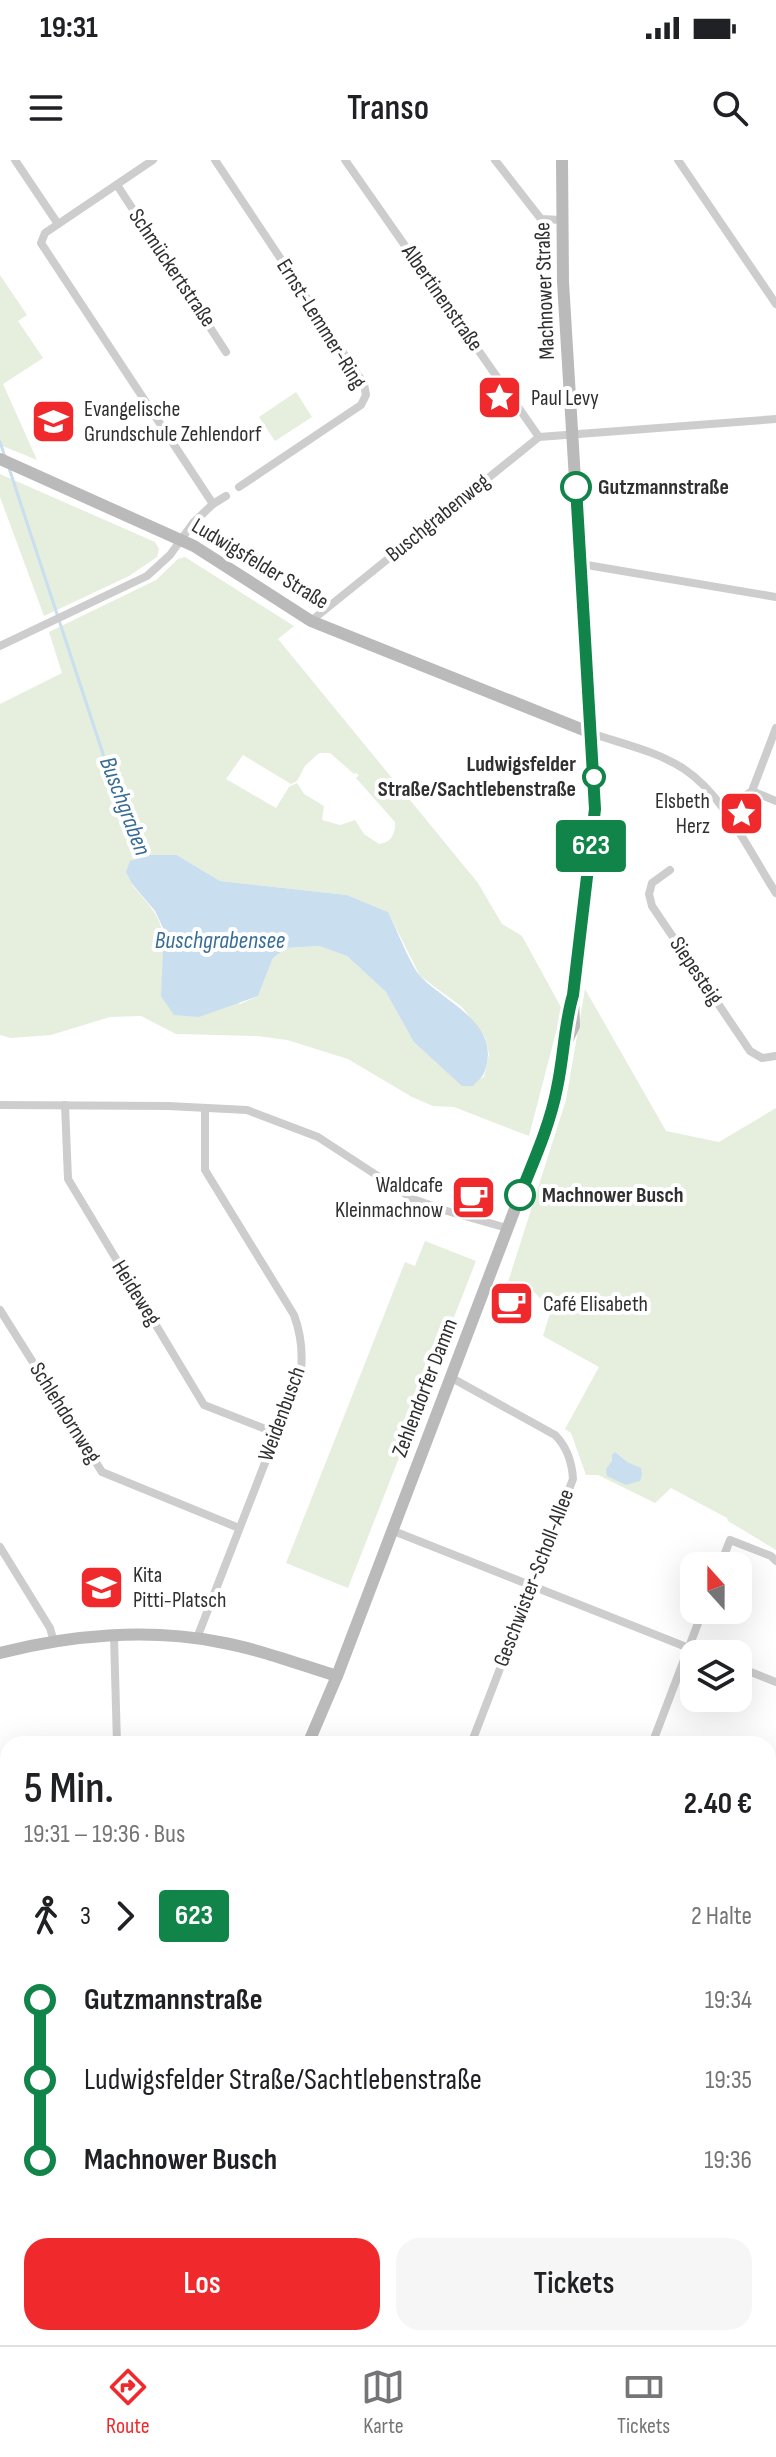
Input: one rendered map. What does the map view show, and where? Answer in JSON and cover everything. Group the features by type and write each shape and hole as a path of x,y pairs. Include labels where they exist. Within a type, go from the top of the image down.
{"main road":[{"name":"Machnower Straße","path":"562,160 563,282 595,809 570,1022"},
{"name":"Ludwigsfelder Straße","path":"0,459 181,540 217,559 311,621 591,733"},
{"name":"Zehlendorfer Damm","path":"311,1736 548,1122 570,1022"},
{"path":"0,1653 54,1642 114,1636 197,1638 239,1646 337,1676"}],"street":[{"path":"15,160 58,224"},
{"path":"153,160 58,224 41,240 42,247 213,504"},
{"name":"Ernst-Lemmer-Ring","path":"215,160 364,384 366,395 361,405 239,487"},
{"name":"Albertinenstraße","path":"345,160 539,437"},
{"path":"495,160 541,219 562,220"},
{"path":"678,160 776,304"},
{"name":"Schmückertstraße","path":"117,185 226,352"},
{"path":"539,437 776,419"},
{"name":"Buschgrabenweg","path":"311,621 539,437"},
{"path":"0,646 147,576 170,555 193,523 226,496"},
{"path":"581,564 776,597"},
{"path":"724,811 752,791 776,728"},
{"path":"591,733 675,764 703,784 724,811 776,893"},
{"path":"752,791 776,801"},
{"name":"Siepesteig","path":"670,870 652,883 649,894 652,906 748,1049 758,1057 776,1056"},
{"path":"0,1105 247,1110 318,1137 413,1199 507,1228"},
{"name":"Heideweg","path":"65,1105 68,1179 204,1405 276,1433"},
{"name":"Weidenbusch","path":"197,1638 301,1370 301,1338 294,1315 205,1170 205,1108"},
{"name":"Schlehdornweg","path":"0,1310 102,1472 239,1528"},
{"name":"Geschwister-Scholl-Allee","path":"450,1377 555,1435 564,1444 573,1479 474,1736"},
{"path":"391,1530 680,1644"},
{"path":"725,1552 730,1540 771,1556 776,1561"},
{"path":"0,1547 50,1628 54,1642"},
{"path":"114,1636 117,1736"},
{"path":"655,1736 680,1671"},
{"path":"752,1673 776,1682"}],"green space":[{"path":"0,275 27,315 18,321 43,358 3,384 37,460 0,445"},
{"path":"296,392 312,417 275,441 259,417"},
{"path":"0,474 155,542 159,549 157,557 129,576 44,616 0,497"},
{"name":"Machnower Busch","path":"185,557 294,626 278,639 478,883 502,924 522,936 562,1009 529,1136 454,1107 433,1106 348,1059 287,1040 176,1034 141,1016 110,1017 51,1035 11,1038 0,1035 0,704 62,673 49,632 156,580 178,559","holes":["319,753 330,753 359,775 356,778 395,822 390,840 379,844 364,834 355,820 340,825 322,820 324,806 304,794 297,783 289,787 276,808 226,779 243,755 291,784 297,781 305,766","177,855 220,881 347,895 388,912 420,976 462,1007 485,1037 489,1054 484,1077 479,1079 396,1008 386,992 347,956 319,946 286,948 273,958 258,996 240,1004 165,960 158,919 132,885"]},
{"path":"585,989 666,1131 719,1142 776,1108 776,1550 727,1518 671,1488 655,1503 598,1475 586,1475 571,1433 565,1429 599,1367 543,1336 551,1310 535,1293 508,1282 566,1100"},
{"path":"425,1241 476,1261 348,1588 286,1563 405,1262 415,1266"}],"water":[{"name":"Buschgrabensee","path":"149,855 177,855 220,881 347,895 388,912 417,972 480,1029 488,1056 483,1075 473,1086 462,1086 414,1042 386,992 347,956 319,946 286,948 273,958 258,996 199,1017 174,1015 161,996 164,930 155,911 126,872 130,861"},
{"path":"615,1452 641,1468 640,1481 626,1485 607,1476 606,1469"}],"waterway":[{"name":"Buschgraben","path":"0,442 5,457"},
{"name":"Buschgraben","path":"9,468 104,757 141,859"}],"bus line":[{"name":"623","path":"520,1195 557,1091 566,1043 566,1018 573,995 595,809 576,487"}],"place":[{"name":"Paul Levy","path":"500,398"},
{"name":"Evangelische Grundschule Zehlendorf","path":"53,422"},
{"name":"Gutzmannstraße","path":"576,487"},
{"name":"Ludwigsfelder Straße/Sachtlebenstraße","path":"594,777"},
{"name":"Elsbeth Herz","path":"741,814"},
{"name":"Machnower Busch","path":"520,1195"},
{"name":"Waldcafe Kleinmachnow","path":"474,1198"},
{"name":"Café Elisabeth","path":"512,1304"},
{"name":"Kita Pitti-Platsch","path":"102,1588"}]}
